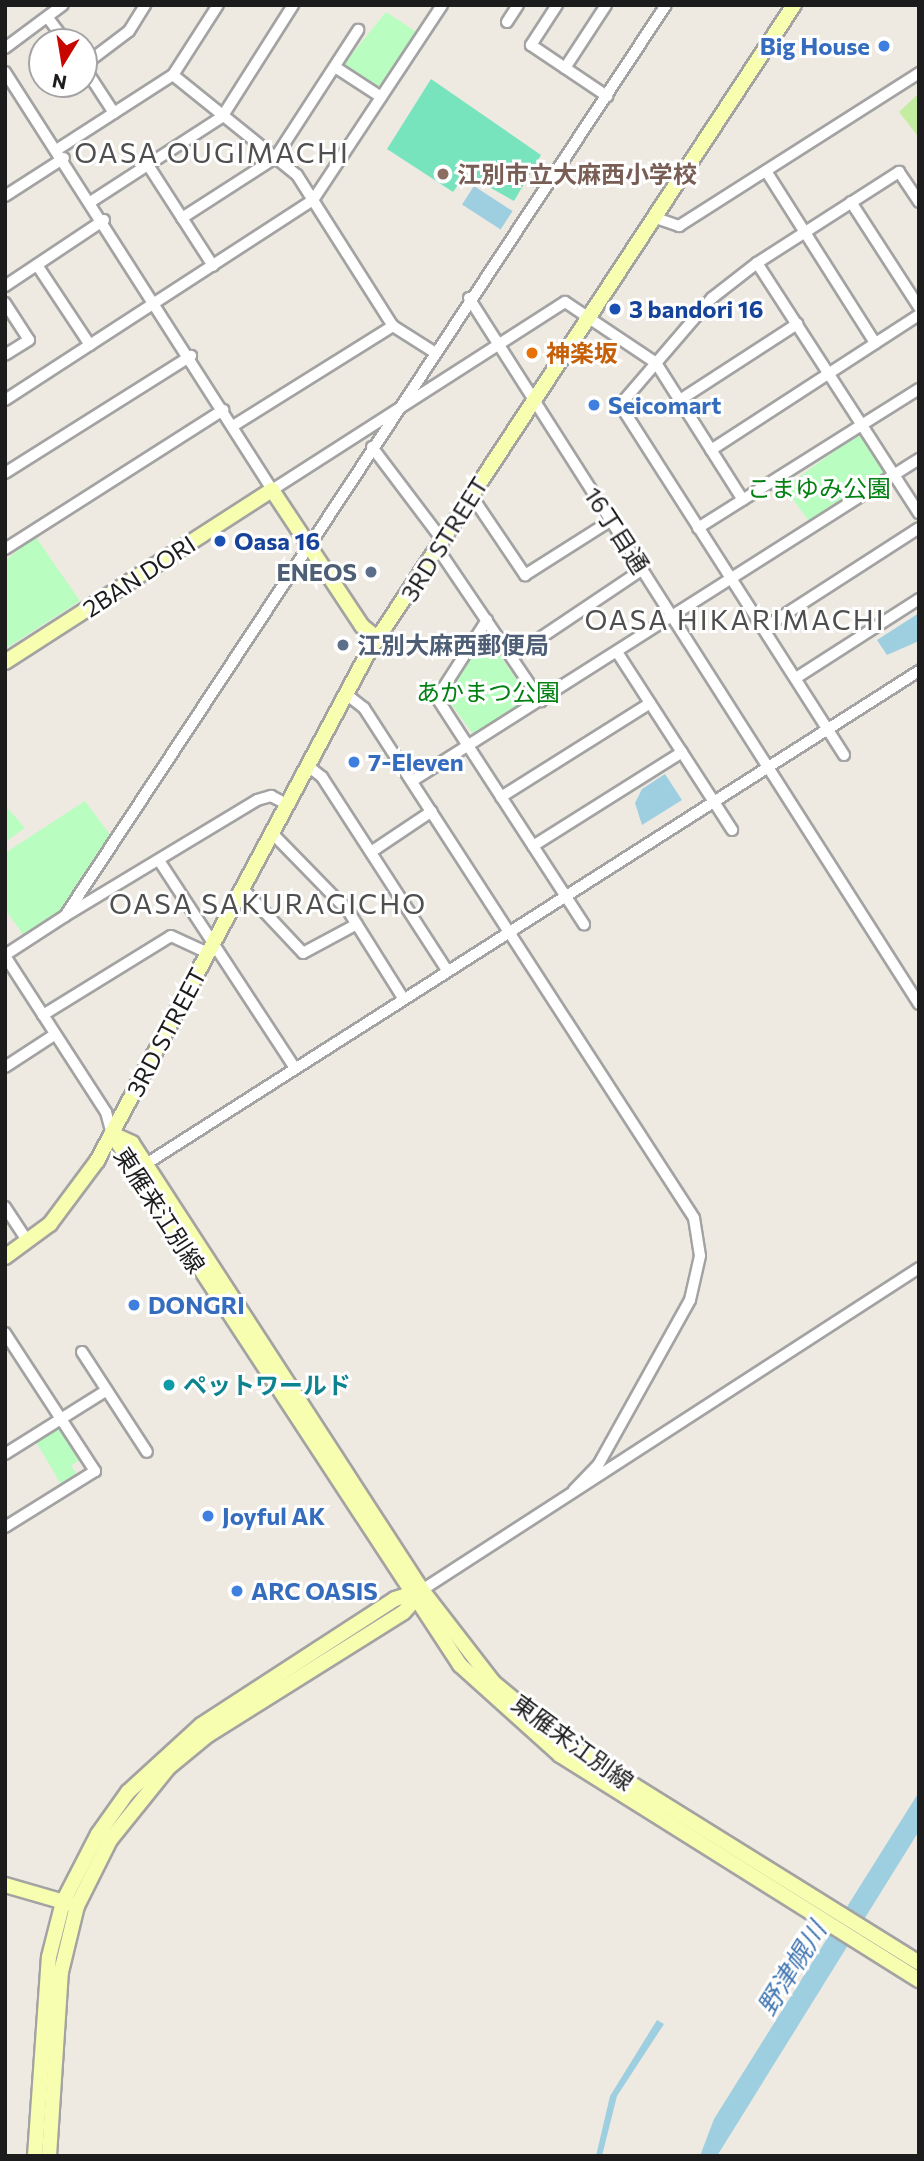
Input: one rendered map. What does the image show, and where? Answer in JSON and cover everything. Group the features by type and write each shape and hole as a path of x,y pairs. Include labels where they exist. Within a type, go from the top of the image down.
{"main road":[{"name":"3RD STREET","path":"5,1257 28,1242 72,1199 112,1134 346,694 533,399 794,5"},
{"path":"272,490 362,626 379,640"},
{"name":"2BAN DORI","path":"5,662 272,490"},
{"name":"東雁来江別線","path":"112,1134 132,1143 146,1164 414,1595 493,1682 539,1723 804,1889 909,1962 919,1980"},
{"name":"東雁来江別線","path":"112,1134 460,1665 530,1733 796,1903 909,1962"},
{"path":"35,2156 43,2004 63,1902 98,1834 170,1749 240,1698 414,1595"},
{"path":"49,2156 60,1981 77,1906 110,1840 175,1762 414,1595"},
{"path":"5,1885 77,1906"}],"street":[{"path":"5,48 63,5"},
{"path":"98,55 129,31 145,5"},
{"path":"5,196 114,113 173,75 219,5"},
{"path":"92,201 222,117 293,5"},
{"path":"5,400 313,200 442,5"},
{"path":"507,22 518,5"},
{"path":"556,5 531,45 607,96"},
{"path":"565,68 606,5"},
{"path":"65,916 309,548 469,298 666,5"},
{"path":"48,18 56,28"},
{"path":"182,218 275,158 358,30"},
{"path":"335,67 381,97"},
{"path":"5,72 157,302 272,490 565,302 656,363 743,500"},
{"path":"653,217 679,226 919,73"},
{"path":"173,75 275,158 313,200 393,326 434,352"},
{"path":"98,88 114,113"},
{"path":"148,165 213,265"},
{"path":"766,171 875,342"},
{"path":"844,755 620,405 712,298 757,263 899,172 919,202"},
{"path":"851,202 919,307"},
{"path":"5,286 104,220"},
{"path":"757,263 919,513"},
{"path":"37,265 90,345"},
{"name":"16丁目通","path":"469,298 500,342 610,521 674,617 919,1004"},
{"path":"5,303 29,340 5,355"},
{"path":"711,450 919,315"},
{"path":"680,400 797,324"},
{"path":"233,426 393,326"},
{"path":"5,473 191,356"},
{"path":"698,528 919,389"},
{"path":"5,549 223,410"},
{"path":"372,447 441,545 486,620 541,701"},
{"path":"412,781 674,617 919,458"},
{"path":"471,495 525,576 610,521"},
{"path":"764,628 919,528"},
{"path":"512,657 643,569"},
{"path":"796,678 919,599"},
{"path":"486,620 437,698 466,748 584,925"},
{"path":"617,652 732,830"},
{"path":"146,1164 919,671"},
{"path":"346,694 365,708 684,1195 699,1244 690,1300 598,1465 574,1490"},
{"path":"501,797 650,703"},
{"path":"533,846 682,752"},
{"path":"308,766 371,852 447,970"},
{"path":"112,1134 106,1112 5,956 65,916 160,862 257,800 271,796 287,804"},
{"path":"371,852 432,811"},
{"path":"272,832 357,924 403,998"},
{"path":"160,862 211,948 295,1068"},
{"path":"242,888 303,953 357,924"},
{"path":"43,1015 171,936 211,948"},
{"path":"5,1067 54,1035"},
{"path":"5,1207 28,1242"},
{"path":"414,1595 919,1268"},
{"path":"5,1333 95,1471 5,1527"},
{"path":"82,1352 147,1452"},
{"path":"5,1454 107,1390"}],"green space":[{"path":"386,12 418,33 380,91 342,66"},
{"path":"431,79 541,155 514,201 466,174 453,192 387,149"},
{"path":"919,93 919,134 917,135 899,112"},
{"name":"こまゆみ公園","path":"858,434 886,472 812,526 784,487"},
{"path":"35,536 80,601 5,649 5,561"},
{"name":"あかまつ公園","path":"486,636 526,693 526,703 476,738 446,697"},
{"path":"85,801 111,836 64,911 24,936 5,909 5,853"},
{"path":"5,805 25,828 5,842"},
{"path":"59,1426 81,1459 71,1466 78,1476 62,1486 36,1442"}],"water":[{"path":"474,186 513,211 501,230 462,204"},
{"path":"919,613 919,641 887,655 877,640"},
{"path":"665,774 682,800 642,825 635,803 642,789"},
{"path":"919,1792 919,1831 717,2156 700,2156 714,2119"},
{"path":"657,2020 664,2024 617,2096 602,2156 596,2156 610,2096"}],"place":[{"name":"Big House","path":"884,46"},
{"name":"江別市立大麻西小学校","path":"443,174"},
{"name":"3 bandori 16","path":"615,309"},
{"name":"神楽坂","path":"532,353"},
{"name":"Seicomart","path":"594,405"},
{"name":"Oasa 16","path":"220,541"},
{"name":"ENEOS","path":"371,572"},
{"name":"江別大麻西郵便局","path":"343,645"},
{"name":"7-Eleven","path":"354,762"},
{"name":"DONGRI","path":"134,1305"},
{"name":"ペットワールド","path":"169,1385"},
{"name":"Joyful AK","path":"208,1516"},
{"name":"ARC OASIS","path":"237,1591"}],"district":[{"name":"OASA OUGIMACHI","path":"212,152"},
{"name":"OASA HIKARIMACHI","path":"735,619"},
{"name":"OASA SAKURAGICHO","path":"268,903"}],"water label":[{"name":"野津幌川","path":"791,1968"}]}
